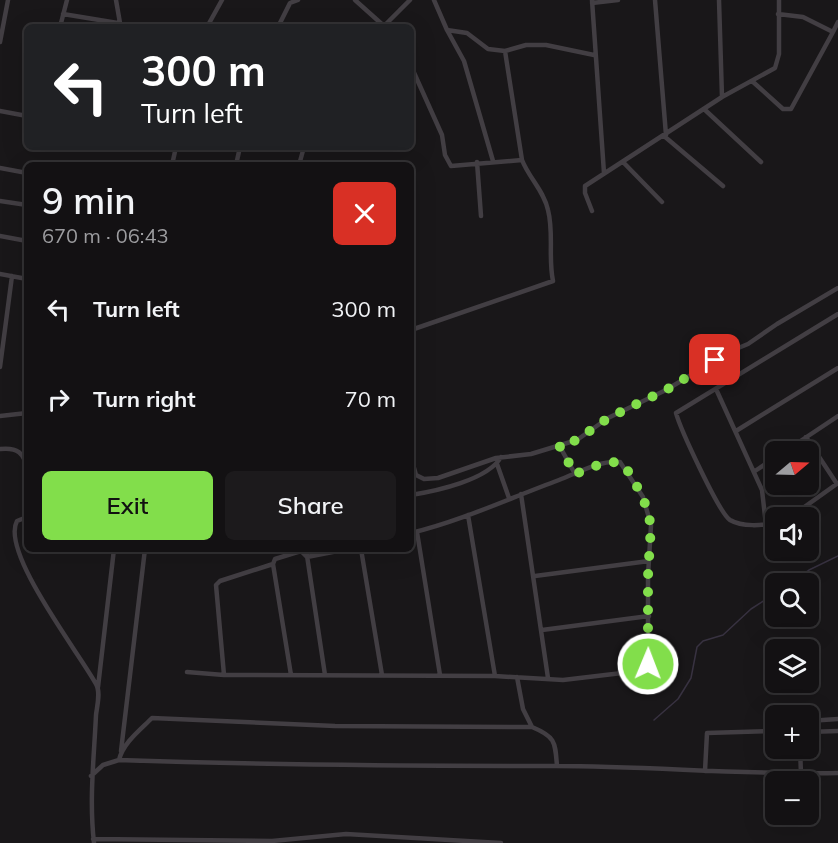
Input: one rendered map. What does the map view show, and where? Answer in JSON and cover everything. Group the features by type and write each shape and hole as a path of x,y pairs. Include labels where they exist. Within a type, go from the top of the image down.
{"street":[{"path":"0,42 3,12 8,0"},
{"path":"61,24 67,0"},
{"path":"116,0 120,23"},
{"path":"209,24 222,0"},
{"path":"279,24 288,2 298,0"},
{"path":"355,0 381,24"},
{"path":"387,24 410,0"},
{"path":"434,0 464,61 494,161"},
{"path":"604,173 592,1 618,0"},
{"path":"655,0 665,136 723,186"},
{"path":"719,0 722,97"},
{"path":"592,211 585,193 585,186 722,97 770,72 778,61 779,0"},
{"path":"63,14 126,24"},
{"path":"778,14 803,17 833,32"},
{"path":"752,81 783,110 791,109 838,22"},
{"path":"447,30 466,33 488,49 505,51 526,45 546,45 594,55"},
{"path":"414,329 553,281 550,266 549,212 543,194 522,160 505,51"},
{"path":"414,73 442,135 445,155 450,166 522,160"},
{"path":"704,109 761,162"},
{"path":"0,111 24,115"},
{"path":"477,162 481,216"},
{"path":"623,162 662,202"},
{"path":"0,168 24,172"},
{"path":"0,201 24,205"},
{"path":"0,236 24,240"},
{"path":"0,274 24,278"},
{"path":"0,367 12,276"},
{"path":"414,468 416,476 424,479 438,478 501,457 523,455 577,440 608,418 666,390 731,351 748,344 838,288"},
{"path":"765,525 737,523 721,512 676,413 679,408 716,389 838,314"},
{"path":"736,431 838,368"},
{"path":"716,389 755,471 762,490 765,516"},
{"path":"0,416 24,414"},
{"path":"800,441 838,416"},
{"path":"805,507 837,484 806,437"},
{"path":"559,445 575,474"},
{"path":"0,449 8,448 24,454"},
{"path":"414,494 477,476 497,464 501,457"},
{"path":"187,672 224,675 495,676 564,680 645,669 648,664 651,525 649,511 625,466 612,461 468,515 414,532 440,675"},
{"path":"497,464 509,498"},
{"path":"755,471 765,464"},
{"path":"520,494 535,576 548,678"},
{"path":"468,515 495,676"},
{"path":"24,518 17,521 13,535 24,569 36,593 98,687"},
{"path":"114,552 98,687 92,776 94,841 272,841 346,834 501,843"},
{"path":"120,757 145,552"},
{"path":"291,675 273,564 275,559 298,552"},
{"path":"302,552 307,556 330,552"},
{"path":"306,552 325,675"},
{"path":"362,552 382,675"},
{"path":"535,576 649,561"},
{"path":"224,675 216,585 227,576 273,564"},
{"path":"542,630 649,616"},
{"path":"517,677 523,709 532,727"},
{"path":"92,776 104,765 120,757 152,718 335,726 532,727 550,735 555,742 557,766"},
{"path":"819,720 838,719"},
{"path":"705,771 707,733 765,731"},
{"path":"819,732 838,731"},
{"path":"120,757 286,766 557,766 765,773"},
{"path":"819,774 838,773"}],"waterway":[{"path":"805,573 838,556"},
{"path":"654,720 678,699 691,678 697,647 703,641 723,635 751,609 765,600"}],"route":[{"path":"648,664 648,576 651,525 649,511 625,466 620,462 612,461 575,474 559,445 577,440 608,418 666,390 715,360"}]}
